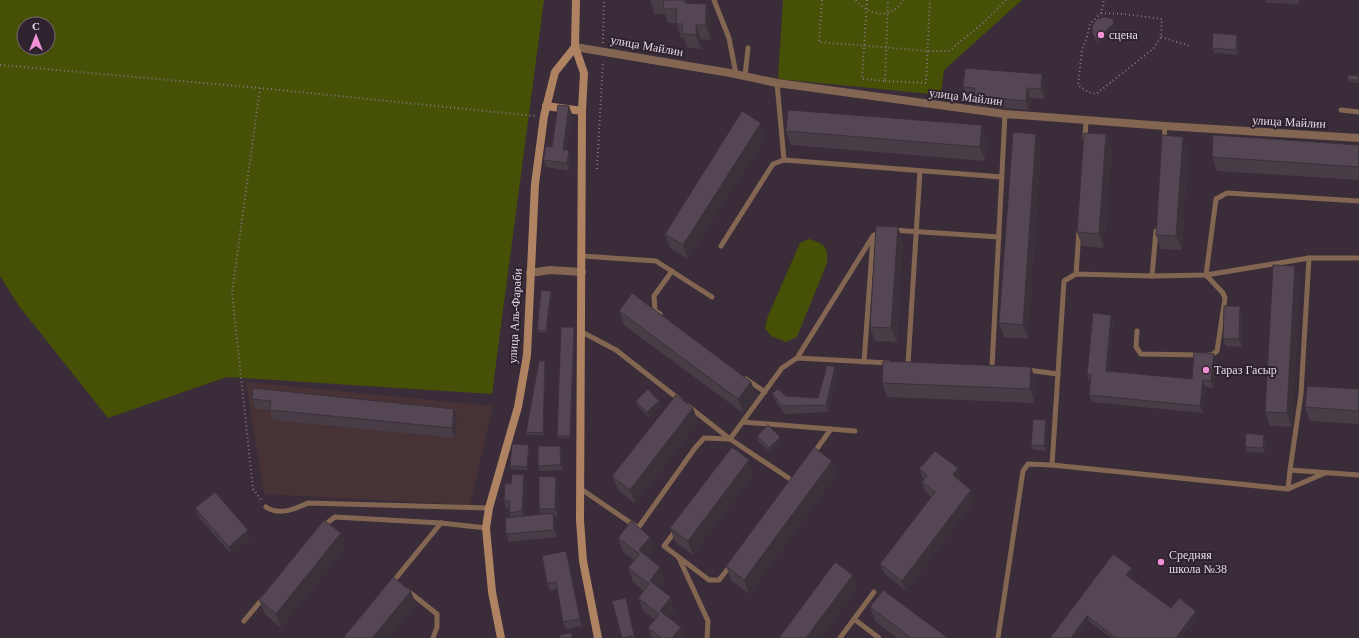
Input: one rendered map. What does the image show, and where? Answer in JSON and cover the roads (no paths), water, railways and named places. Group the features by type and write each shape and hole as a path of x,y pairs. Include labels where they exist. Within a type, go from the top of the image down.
{"main road":[{"path":"576,0 575,47 584,73 582,111 580,520 583,562 598,638"},
{"name":"улица Аль-Фараби","path":"501,638 492,592 486,528 489,508 518,407 527,355 535,184 544,116 555,72 575,47"},
{"path":"546,106 582,111"}],"street":[{"name":"улица Майлин","path":"575,47 736,74 777,83 1006,114 1359,138"},
{"path":"530,273 550,270 582,272"}],"lane":[{"path":"714,0 729,38 736,74"},
{"path":"745,76 748,48"},
{"path":"777,83 784,160"},
{"path":"1341,110 1359,112"},
{"path":"992,367 1006,114"},
{"path":"1085,143 1086,120"},
{"path":"1163,150 1165,126"},
{"path":"721,246 773,164 784,160 1002,177"},
{"path":"908,364 920,171"},
{"path":"1137,331 1136,347 1140,354 1212,355 1217,351 1224,298 1222,293 1206,275 1216,198 1227,194 1359,201"},
{"path":"1076,274 1079,228"},
{"path":"730,439 782,368 797,358 873,236 883,229 999,237"},
{"path":"1152,276 1156,229"},
{"path":"864,362 873,236"},
{"path":"582,256 656,261 712,297"},
{"path":"1288,489 1301,394 1309,258"},
{"path":"1052,465 1064,281 1076,274 1152,276 1206,275 1309,258 1359,258"},
{"path":"667,320 655,311 654,296 672,271"},
{"path":"582,332 616,350 730,439 793,481"},
{"path":"797,358 893,363"},
{"path":"901,364 916,364"},
{"path":"984,366 999,367"},
{"path":"1021,370 1058,374"},
{"path":"740,374 764,392"},
{"path":"1301,394 1308,394"},
{"path":"742,422 855,431"},
{"path":"810,458 831,429"},
{"path":"581,489 638,528 695,448 704,438 730,439"},
{"path":"730,439 732,446"},
{"path":"998,638 1023,471 1028,464 1052,465 1288,489 1325,473"},
{"path":"1290,470 1359,475"},
{"path":"788,487 797,476"},
{"path":"266,507 273,512 291,510 308,503 489,508"},
{"path":"319,531 324,525 335,517 441,523 486,528"},
{"path":"390,586 441,523"},
{"path":"678,528 664,546 709,580 719,580 733,562"},
{"path":"679,557 708,621 707,638"},
{"path":"395,580 437,614 437,627 433,638"},
{"path":"244,621 269,591"},
{"path":"840,638 874,592"},
{"path":"854,619 879,638"}],"place":[{"name":"сцена","path":"1101,35"},
{"name":"Тараз Гасыр","path":"1206,370"},
{"name":"Средняя школа №38","path":"1161,562"}]}
